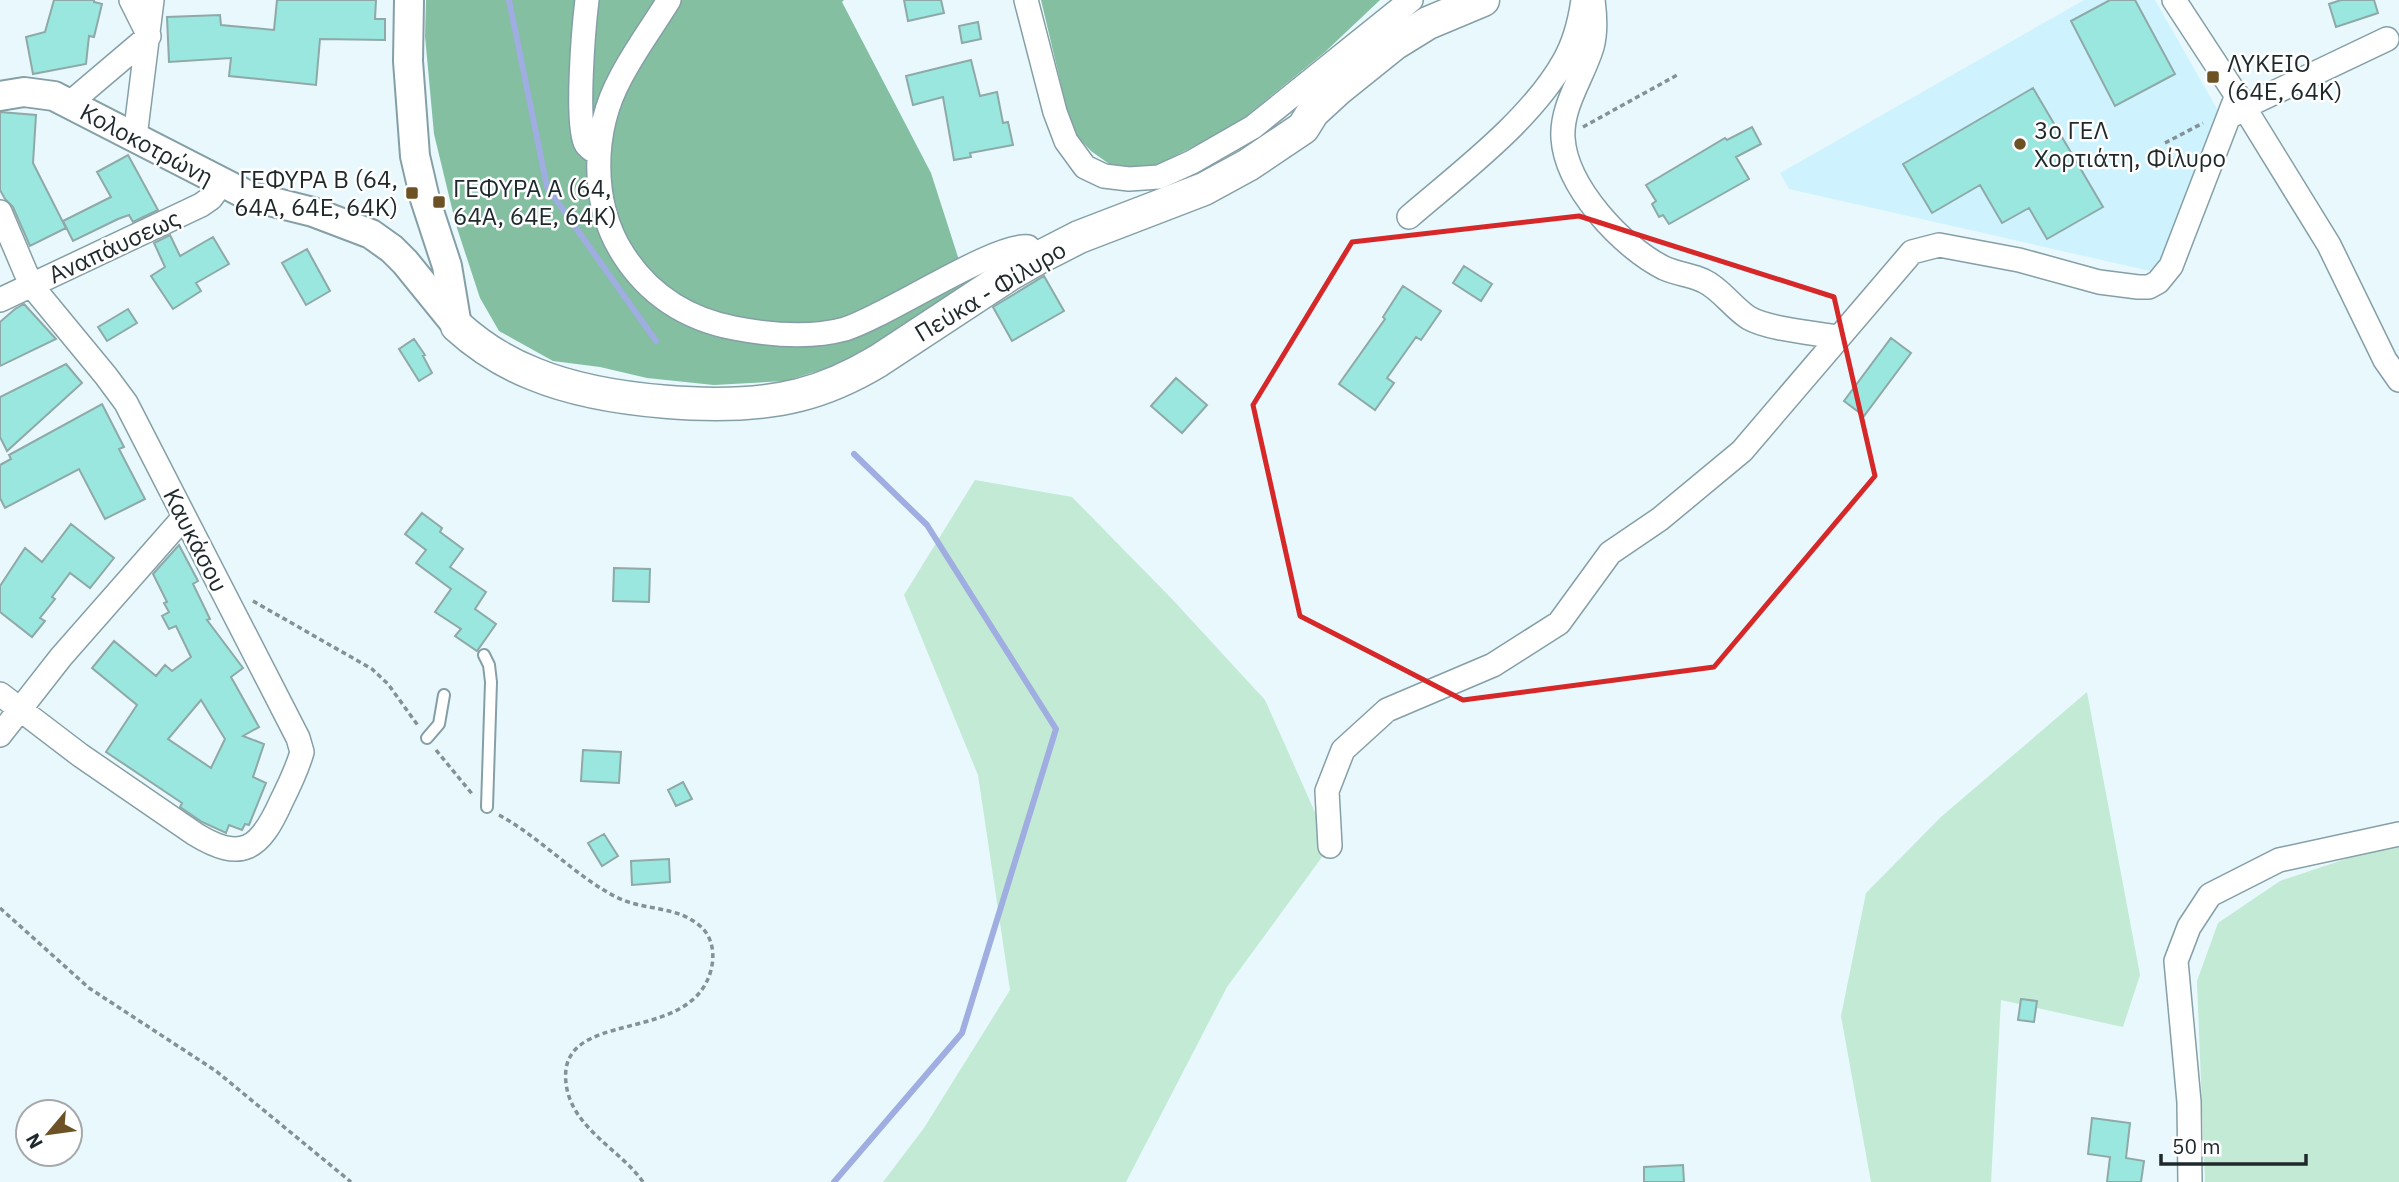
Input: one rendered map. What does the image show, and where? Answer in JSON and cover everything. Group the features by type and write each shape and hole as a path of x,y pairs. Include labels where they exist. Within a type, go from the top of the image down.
{"main road":[{"name":"Πεύκα - Φίλυρο","path":"457,326 515,366 582,388 698,403 775,400 823,388 856,374 1038,258 1079,237 1204,189 1248,165 1303,128 1314,112 1372,60 1445,8 1483,0"}],"street":[{"path":"131,0 149,36"},
{"path":"135,137 152,0"},
{"path":"409,0 408,61 415,156 425,199 447,266 457,326"},
{"path":"587,0 583,36 582,129 587,146 599,154"},
{"path":"668,0 621,77 611,99 599,154 599,183 607,221 618,246 648,286 669,302 685,312 719,325 747,331 796,335 834,331 867,320 1013,249 1028,247 1038,258"},
{"path":"1026,0 1055,112 1066,141 1085,167 1104,176 1129,179 1159,177 1192,162 1253,127 1411,0"},
{"path":"1409,217 1491,145 1552,81 1573,43 1583,0"},
{"path":"1593,0 1593,45 1567,109 1563,139 1569,163 1579,184 1600,216 1649,259 1676,273 1704,281 1756,321 1837,338"},
{"path":"2174,0 2236,107 2329,245 2385,360 2399,380"},
{"path":"69,103 149,36"},
{"path":"1330,846 1327,791 1343,750 1387,710 1493,665 1559,623 1610,554 1660,519 1742,451 1912,252 1938,246 2019,260 2099,282 2138,287 2158,282 2171,266 2236,107 2387,39"},
{"name":"Κολοκοτρώνη","path":"0,96 17,92 54,96 249,195 313,212 372,234 405,262 457,326"},
{"name":"Αναπάυσεως","path":"0,300 201,205 211,198 222,183"},
{"name":"Καυκάσου","path":"0,212 31,285 118,391 298,738 302,752 278,810 261,838 249,846 234,849 214,845 80,755 19,710"},
{"path":"0,735 61,657 184,517"},
{"path":"0,694 19,710"},
{"path":"2190,1182 2189,1102 2176,961 2189,927 2210,895 2279,860 2399,834"}],"lane":[{"path":"484,655 489,665 491,682 487,807"},
{"path":"427,738 439,724 444,695"}],"path":[{"path":"1563,139 1679,74"},
{"path":"2165,143 2236,107"},
{"path":"222,591 235,590 292,625 358,659 372,669 396,694 461,782 487,807 527,832 607,892 630,903 679,915 698,924 708,936 713,952 712,964 706,982 685,1005 661,1018 592,1037 570,1052 566,1065 566,1084 576,1111 590,1130 643,1182"},
{"path":"0,908 89,988 216,1071 351,1182"}],"highlighted area":[{"path":"1579,216 1834,297 1875,476 1714,667 1463,700 1300,616 1253,405 1352,242"}],"shaded area":[{"name":"3ο ΓΕΛ Χορτιάτη, Φίλυρο","path":"2084,0 2155,0 2220,114 2159,273 1789,189 1780,173"}],"green space":[{"path":"426,0 844,0 842,2 931,173 967,285 844,363 785,381 714,385 647,378 600,367 553,361 499,331 480,298 456,225 434,134 425,36"},
{"path":"1041,0 1380,0 1325,52 1234,126 1151,168 1129,169 1112,166 1091,151 1072,131"},
{"path":"975,480 1072,497 1172,599 1265,700 1330,846 1227,987 1126,1182 883,1182 924,1128 1010,990 978,775 904,595"},
{"path":"2087,692 2140,975 2123,1027 2001,1000 1991,1182 1871,1182 1841,1016 1866,893 1941,817"},
{"path":"2399,841 2399,1182 2205,1182 2197,981 2218,923 2280,881"}],"building":[{"path":"54,0 94,0 102,4 94,37 89,36 86,64 33,74 26,37 45,32"},
{"path":"277,0 376,0 375,19 385,19 385,40 320,39 316,85 229,76 231,58 169,62 167,17 220,15 221,25 274,30"},
{"path":"904,0 941,0 944,13 908,21"},
{"path":"2110,0 2135,0 2175,74 2115,106 2071,21"},
{"path":"2341,0 2374,0 2378,13 2336,27 2329,4"},
{"path":"978,22 981,39 962,43 959,26"},
{"path":"971,60 980,96 997,92 1003,123 1008,122 1013,145 970,153 971,157 954,160 943,97 913,105 906,76"},
{"path":"2033,88 2103,207 2047,239 2029,208 2002,223 1980,185 1932,213 1903,164"},
{"path":"0,112 36,115 33,163 66,228 30,246 13,207 0,190"},
{"path":"1752,127 1761,144 1736,157 1749,179 1669,224 1663,215 1659,217 1652,204 1656,201 1646,185 1725,138 1727,140"},
{"path":"128,155 158,210 133,222 129,215 118,219 73,241 63,221 111,197 97,172"},
{"path":"170,235 180,256 213,237 229,264 196,283 201,291 173,309 151,276 165,267 154,243"},
{"path":"307,249 330,291 306,305 282,263"},
{"path":"1464,266 1492,284 1481,301 1453,283"},
{"path":"1044,276 1064,311 1012,341 993,307"},
{"path":"1403,286 1441,311 1421,340 1416,337 1387,378 1394,383 1375,410 1339,384 1385,319 1383,317"},
{"path":"24,304 56,339 0,366 0,322"},
{"path":"128,309 137,323 107,341 98,327"},
{"path":"1891,338 1911,353 1864,416 1844,401"},
{"path":"414,339 425,355 423,356 432,373 419,381 399,349"},
{"path":"66,364 82,383 7,451 0,437 0,397"},
{"path":"1176,378 1207,405 1182,433 1151,406"},
{"path":"102,404 124,447 119,449 145,499 105,519 79,469 5,508 0,498 0,465 11,459 9,455"},
{"path":"422,513 442,528 440,532 463,549 450,567 486,592 475,609 496,624 477,651 455,636 461,629 435,612 451,589 416,563 426,550 405,534"},
{"path":"71,524 114,558 90,588 70,573 52,597 55,599 40,618 45,621 32,637 0,612 0,586 25,548 42,562"},
{"path":"179,545 198,581 193,584 210,619 207,620 243,668 231,677 259,727 243,736 264,744 253,777 266,783 249,825 245,824 242,830 229,825 226,833 202,822 180,807 182,803 106,752 137,705 92,668 114,641 156,676 165,665 172,671 191,657 176,626 169,629 162,616 169,612 164,603 167,602 153,574","holes":["201,700 225,739 211,768 168,739"]},
{"path":"614,568 650,569 649,602 613,601"},
{"path":"583,750 621,752 619,783 581,781"},
{"path":"683,782 692,799 676,806 668,790"},
{"path":"604,834 618,856 602,866 588,843"},
{"path":"669,859 670,882 632,885 631,861"},
{"path":"2021,999 2037,1001 2034,1022 2018,1020"},
{"path":"2092,1118 2130,1123 2126,1158 2144,1161 2141,1182 2107,1182 2110,1157 2088,1154"},
{"path":"1683,1165 1684,1182 1644,1182 1644,1167"}],"waterway":[{"path":"509,0 547,187 656,341"},
{"path":"834,1182 962,1033 1056,729 927,525 854,454"}],"place":[{"name":"ΛΥΚΕΙΟ (64Ε, 64Κ)","path":"2213,77"},
{"name":"3ο ΓΕΛ Χορτιάτη, Φίλυρο","path":"2020,144"},
{"name":"ΓΕΦΥΡΑ B (64, 64Α, 64Ε, 64Κ)","path":"412,193"},
{"name":"ΓΕΦΥΡΑ A (64, 64Α, 64Ε, 64Κ)","path":"439,202"}]}
